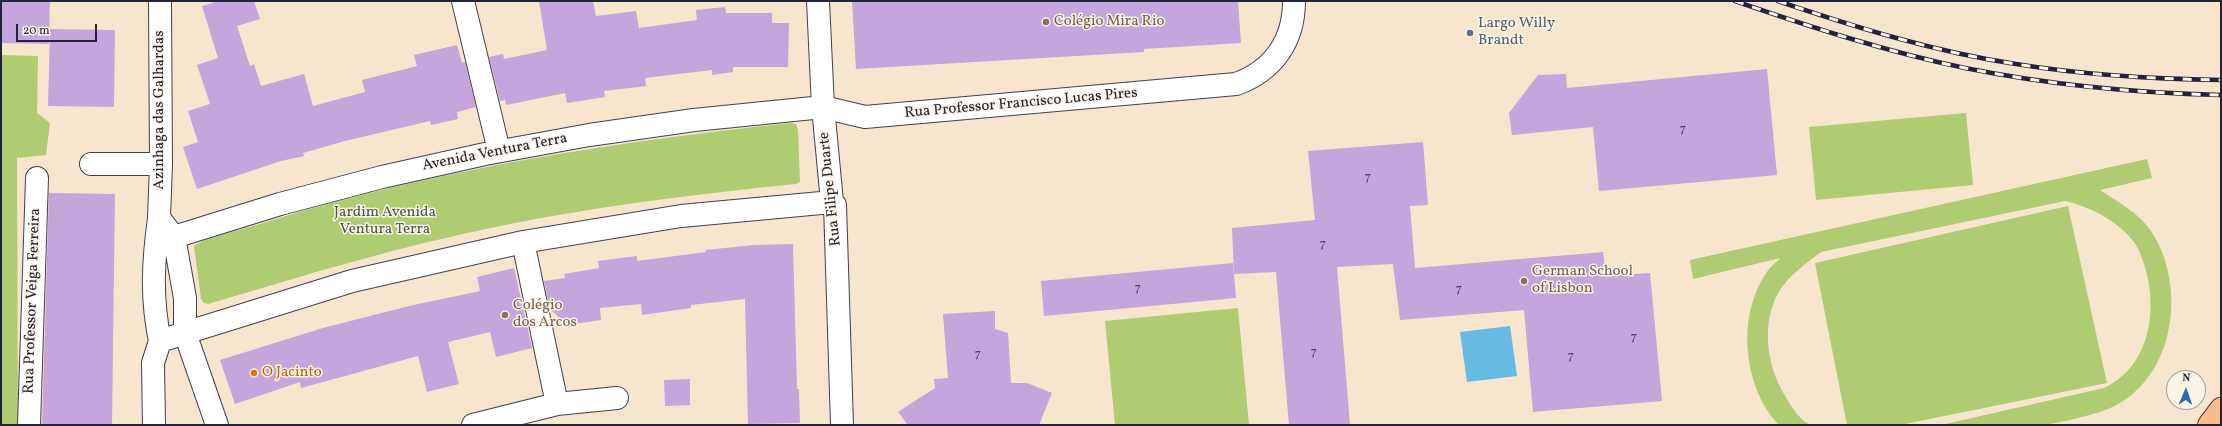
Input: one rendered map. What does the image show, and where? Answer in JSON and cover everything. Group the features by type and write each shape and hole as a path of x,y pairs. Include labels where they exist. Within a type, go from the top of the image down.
{"highway":[{"path":"2209,425 2221,409"}],"street":[{"name":"Azinhaga das Galhardas","path":"160,1 161,164 159,218 152,280 154,314 160,341"},
{"path":"463,1 499,151"},
{"name":"Rua Filipe Duarte","path":"818,1 823,107 832,202 836,205 842,425"},
{"name":"Rua Professor Francisco Lucas Pires","path":"823,107 865,117 1220,87 1249,79 1273,62 1288,37 1292,23 1294,1"},
{"name":"Avenida Ventura Terra","path":"174,237 280,204 353,185 499,151 589,135 686,121 823,107"},
{"path":"91,164 161,164"},
{"name":"Rua Professor Veiga Ferreira","path":"29,425 37,178"},
{"path":"154,425 153,363 160,341 352,281 523,242 681,216 832,202"},
{"path":"159,218 174,237 185,298 185,333 217,425"},
{"path":"523,242 557,404"},
{"path":"473,425 557,404 617,398"}],"green space":[{"path":"1,55 38,56 37,113 50,123 46,155 17,158 18,425 1,425"},
{"path":"1966,113 1973,185 1816,200 1809,127"},
{"name":"Jardim Avenida Ventura Terra","path":"790,123 796,124 798,130 800,182 796,184 648,201 574,212 500,226 390,252 208,304 204,303 201,299 194,246 228,233 330,203 460,172 658,139"},
{"path":"2147,159 2152,178 2100,190 2129,209 2148,227 2153,234 2164,258 2170,283 2171,310 2167,336 2159,360 2145,382 2126,399 2103,411 2081,417 2041,425 1941,425 2104,388 2118,379 2130,368 2138,356 2145,342 2149,327 2150,311 2148,279 2139,250 2134,242 2120,227 2084,207 2065,201 1821,252 1795,272 1782,287 1771,310 1768,336 1769,349 1771,362 1780,387 1796,413 1810,425 1779,425 1767,409 1757,390 1751,370 1748,349 1748,327 1751,306 1758,287 1769,269 1780,258 1693,279 1690,260"},
{"path":"2068,206 2107,383 1900,425 1847,425 1815,263"},
{"path":"1238,308 1249,425 1115,425 1105,321"}],"water":[{"path":"1510,326 1517,376 1467,382 1460,332"}],"building":[{"path":"1,1 50,1 49,44 1,43"},
{"path":"219,1 254,1 260,19 237,26 250,66 254,64 261,86 304,74 313,106 365,92 362,80 417,66 414,55 457,45 462,63 465,62 476,107 457,112 458,119 431,125 430,121 345,141 303,153 304,156 281,161 197,189 183,147 198,142 188,111 210,104 197,65 218,58 202,6"},
{"path":"539,1 593,1 596,16 636,11 639,28 697,20 696,10 725,7 726,13 772,13 772,23 789,23 788,67 733,67 733,72 712,75 712,70 645,78 646,86 604,91 605,97 567,103 565,93 506,105 505,100 500,101 489,57 503,54 504,59 547,50"},
{"name":"Colégio Mira Rio","path":"852,1 1238,1 1241,43 1144,49 1144,52 856,69"},
{"path":"50,29 115,30 114,107 48,106"},
{"path":"1767,69 1777,175 1599,191 1593,127 1512,135 1509,113 1538,75 1566,74 1567,88"},
{"path":"1423,142 1428,205 1410,206 1415,268 1603,252 1606,276 1650,273 1662,401 1533,412 1524,310 1400,320 1393,264 1337,267 1350,425 1289,425 1276,272 1234,274 1232,228 1315,220 1308,151"},
{"path":"49,193 115,194 112,425 42,425"},
{"path":"793,244 797,389 799,389 800,423 748,424 745,299 691,305 691,308 642,315 641,304 600,308 601,320 567,325 550,309 544,281 565,278 564,274 599,268 598,261 637,256 637,261 706,252 705,250 754,245"},
{"path":"1233,263 1236,298 1044,316 1041,281"},
{"path":"514,268 532,348 496,357 490,332 448,342 459,384 427,392 418,356 301,388 300,382 235,404 220,360 323,328 409,306 480,291 477,277"},
{"path":"995,311 995,329 1008,333 1011,383 1027,383 1052,393 1039,425 908,425 898,412 935,388 934,379 948,378 943,314"},
{"path":"690,379 690,405 665,406 664,380"}],"railway":[{"path":"1735,1 1878,47 1965,68 2029,79 2093,87 2221,95"},
{"path":"1778,1 1896,38 1925,46 1986,59 2093,74 2169,79 2221,80"}],"place":[{"name":"Colégio Mira Rio","path":"1046,22"},
{"name":"Largo Willy Brandt","path":"1470,33"},
{"name":"German School of Lisbon","path":"1524,281"},
{"name":"Colégio dos Arcos","path":"505,315"},
{"name":"O Jacinto","path":"254,373"}]}
